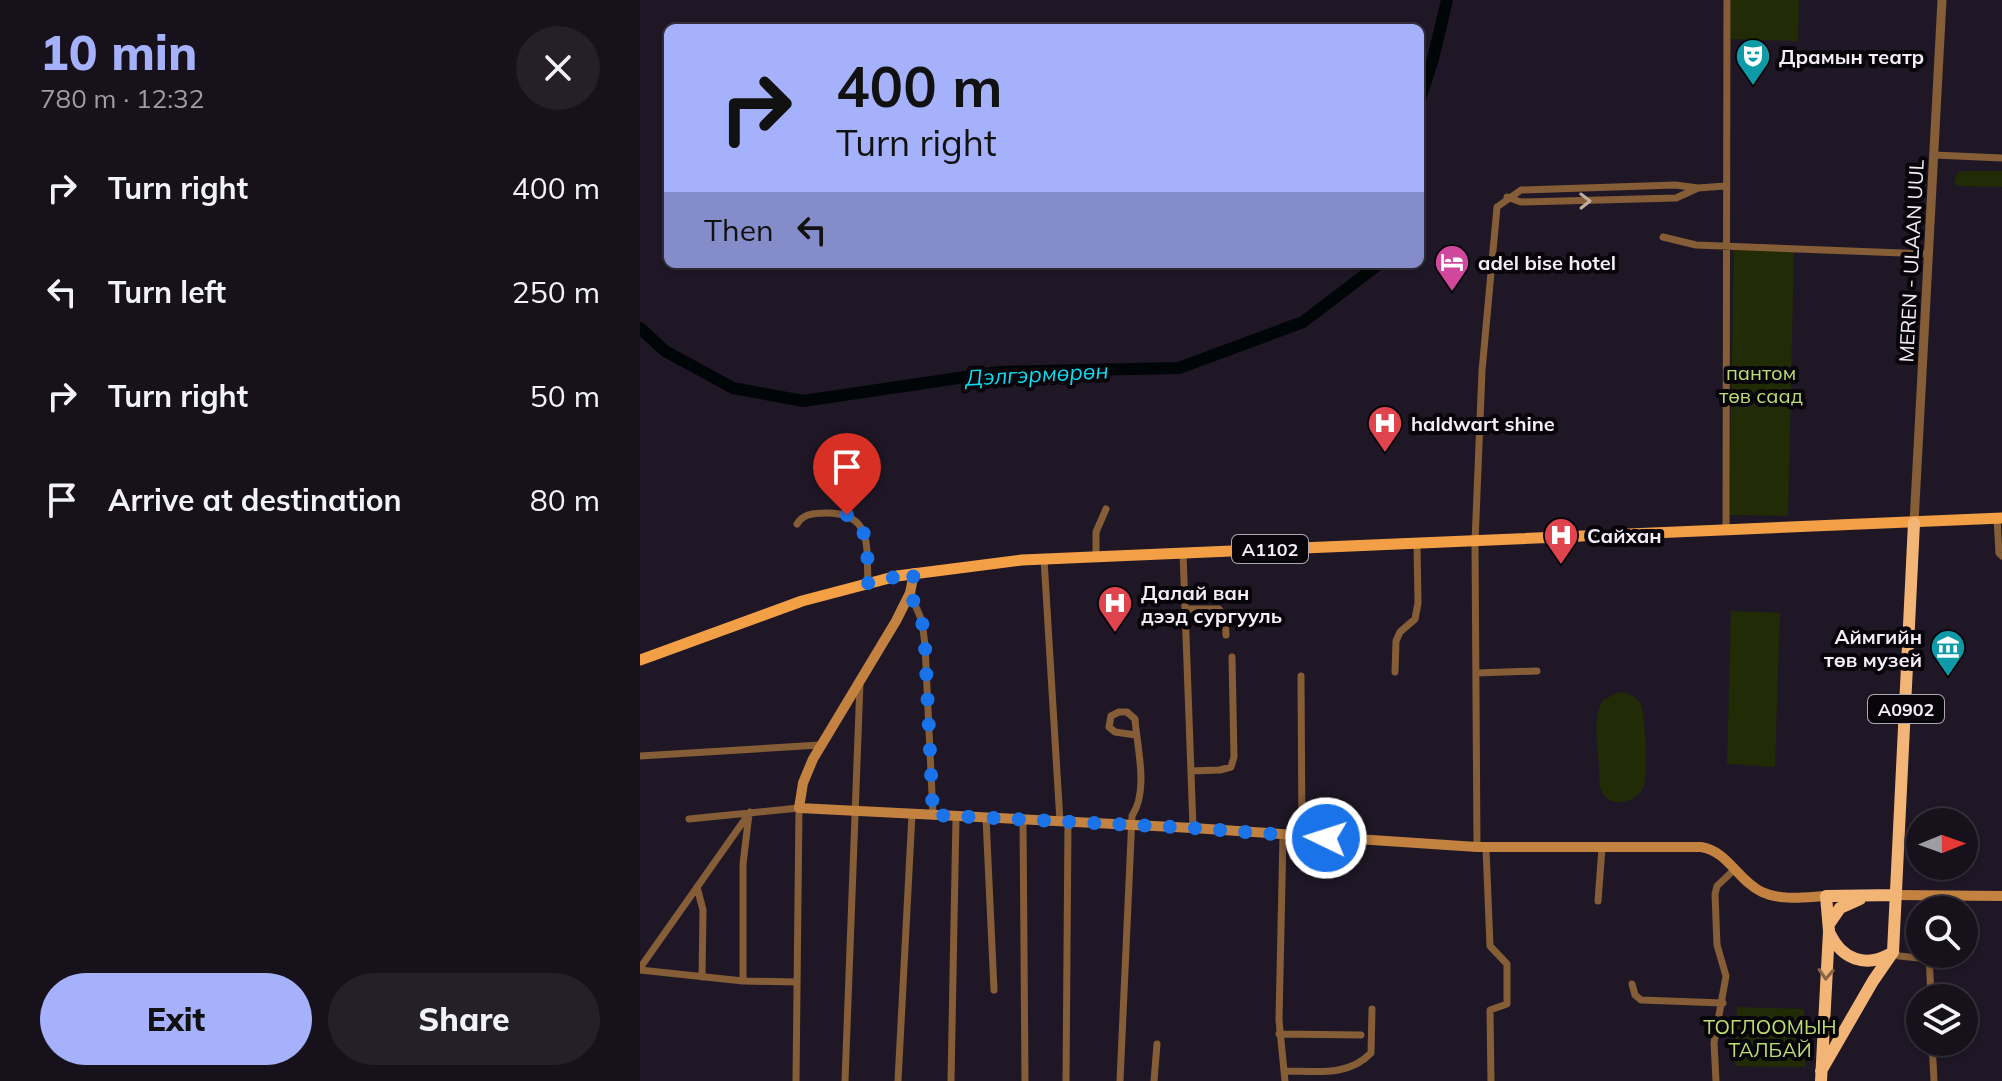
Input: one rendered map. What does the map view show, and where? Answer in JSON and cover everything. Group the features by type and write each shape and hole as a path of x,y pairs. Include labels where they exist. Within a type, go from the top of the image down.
{"highway":[{"name":"A0902","path":"1893,952 1914,523"},
{"path":"1821,1076 1829,929 1826,896 1896,895"},
{"path":"1829,929 1840,908 1863,897"},
{"path":"1829,929 1836,946 1853,960 1875,960 1893,952"},
{"path":"1821,1076 1873,981 1893,952"}],"main road":[{"path":"1914,523 2000,518"},
{"name":"A1102","path":"640,660 802,601 868,583 914,573 1044,559 1914,523"},
{"path":"914,573 910,593 896,621 820,745 803,783 799,808 1193,828 1482,847 1701,847 1718,852 1753,887 1773,897 1826,896"},
{"path":"1896,895 1929,896"},
{"path":"1978,896 2002,896"}],"street":[{"path":"1726,531 1727,0"},
{"name":"MEREN - ULAAN UUL","path":"1914,523 1942,0"},
{"path":"1934,155 2002,158"},
{"path":"1491,1081 1490,1010 1508,1003 1508,978 1507,964 1490,946 1482,847 1475,542 1482,371 1497,207 1521,190 1725,186"},
{"path":"1507,197 1521,202 1676,198 1698,188"},
{"path":"1663,237 1696,245 1928,254"},
{"path":"1096,557 1096,532 1106,509"},
{"path":"797,524 801,517 808,514 837,513 855,519 865,533 868,583"},
{"path":"2000,518 1999,553 2002,556"},
{"path":"1395,672 1396,641 1400,632 1415,619 1418,603 1417,543"},
{"path":"1183,553 1193,828"},
{"path":"1044,559 1064,822 1066,1081"},
{"path":"910,593 922,621 925,645 933,815"},
{"path":"1185,609 1219,609 1225,616 1226,635"},
{"path":"1191,771 1231,767 1234,757 1232,657"},
{"path":"1476,673 1537,671"},
{"path":"845,1081 861,676"},
{"path":"1301,676 1302,837"},
{"path":"1120,1081 1132,816 1139,804 1140,793 1136,735"},
{"path":"640,756 820,745"},
{"path":"689,819 799,808 796,1081"},
{"path":"750,812 640,969 743,981 797,982"},
{"path":"743,981 743,864 750,812"},
{"path":"898,1081 912,814"},
{"path":"951,1081 956,817"},
{"path":"986,818 994,990"},
{"path":"1023,820 1025,1081"},
{"path":"1283,835 1279,1034 1285,1081"},
{"path":"1598,901 1602,848"},
{"path":"1716,1081 1714,1043 1726,976 1717,945 1715,894 1717,886 1735,869"},
{"path":"697,887 703,910 702,977"},
{"path":"1893,952 1906,956"},
{"path":"1632,984 1635,995 1641,1000 1723,1003"},
{"path":"1285,1071 1347,1070 1364,1061 1371,1053 1372,1009"},
{"path":"1279,1034 1361,1035"},
{"path":"1154,1081 1157,1044"},
{"path":"1933,1056 1934,1081"}],"green space":[{"path":"1731,0 1799,0 1798,41 1730,39"},
{"path":"1961,171 2002,171 2002,187 1959,186 1954,183"},
{"name":"пантом төв саад","path":"1734,250 1794,251 1788,516 1729,515"},
{"path":"1731,611 1780,613 1775,767 1727,764"},
{"path":"1619,692 1631,695 1640,703 1646,760 1643,789 1634,798 1622,802 1611,801 1601,789 1597,741 1597,724 1603,700"},
{"name":"ТОГЛООМЫН ТАЛБАЙ","path":"1737,1007 1804,1009 1805,1067 1735,1066"}],"waterway":[{"name":"Дэлгэрмөрөн","path":"1424,87 1447,0"},
{"name":"Дэлгэрмөрөн","path":"640,328 665,351 733,388 803,401 999,372 1179,368 1303,322 1374,268"}],"place":[{"name":"Драмын театр","path":"1753,87"},
{"name":"adel bise hotel","path":"1452,293"},
{"name":"haldwart shine","path":"1385,454"},
{"name":"Сайхан","path":"1561,566"},
{"name":"Далай ван дээд сургууль","path":"1115,634"},
{"name":"Аймгийн төв музей","path":"1948,678"}],"route":[{"path":"847,515 855,519 865,533 868,583 914,573 910,593 922,621 925,645 933,815 1326,838"}]}
